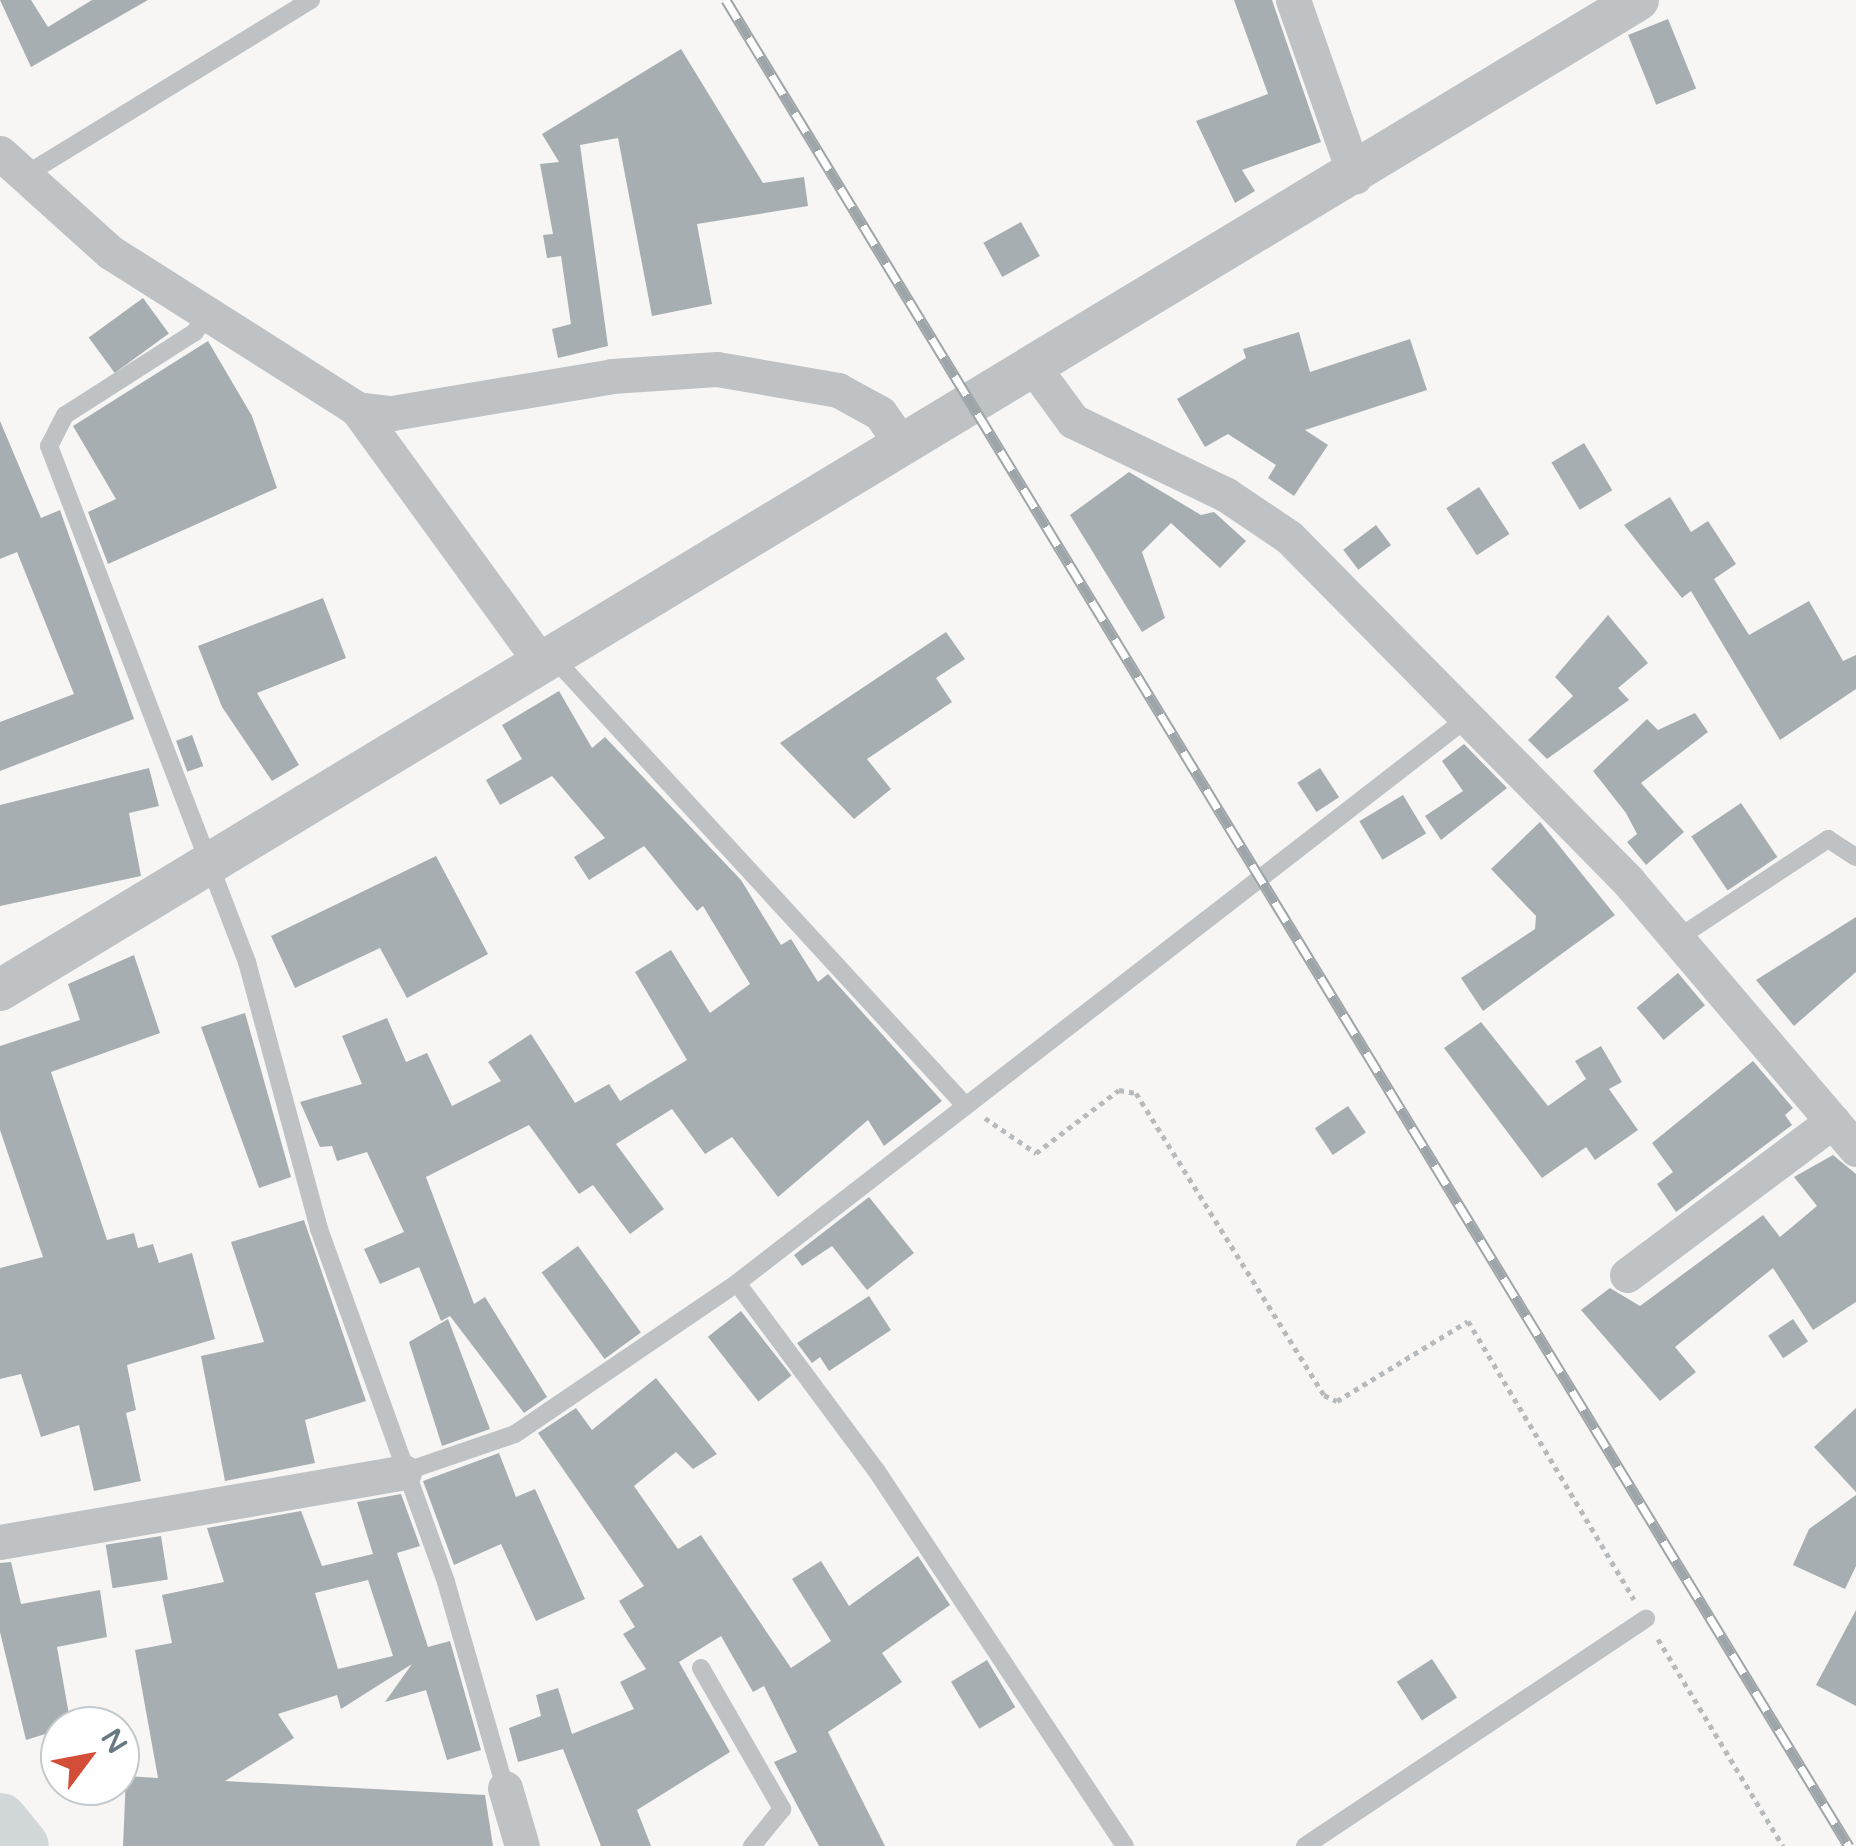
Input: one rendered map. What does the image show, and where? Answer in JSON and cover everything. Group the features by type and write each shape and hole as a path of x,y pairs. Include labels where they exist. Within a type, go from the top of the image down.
{"main road":[{"path":"0,1820 21,1846"}],"street":[{"path":"1293,0 1356,176"},
{"path":"0,990 211,866 1032,365 1356,176 1638,0"},
{"path":"11,165 205,316 357,409 547,659"},
{"path":"1032,365 1073,421 1210,486 1290,537 1471,714 1678,938 1849,1139 1628,1276"},
{"path":"357,409 392,413 612,376 717,368 838,390 880,413 902,444"},
{"path":"0,1542 404,1472"},
{"path":"505,1788 522,1846"}],"lane":[{"path":"11,165 311,0"},
{"path":"205,316 194,332 65,415 49,446 211,866 318,1229 404,1472 505,1788"},
{"path":"547,659 964,1104"},
{"path":"404,1472 515,1434 737,1283 1471,714"},
{"path":"1678,938 1828,839 1856,857"},
{"path":"737,1283 876,1470 1124,1846"},
{"path":"1305,1846 1646,1619"},
{"path":"701,1668 782,1810 752,1846"}],"path":[{"path":"964,1104 1036,1153 1119,1090 1136,1093 1324,1395 1337,1401 1468,1321 1783,1846"}],"building":[{"path":"0,0 31,0 48,27 92,0 148,0 31,67"},
{"path":"1234,0 1272,0 1321,142 1242,170 1255,191 1235,203 1196,121 1268,94"},
{"path":"1668,19 1696,89 1656,105 1628,35"},
{"path":"681,49 763,183 804,177 808,206 697,224 712,304 652,316 618,138 580,145 608,346 558,358 552,329 571,324 561,256 547,258 543,235 553,234 540,164 559,162 542,134"},
{"path":"1021,222 1040,256 1002,277 983,243"},
{"path":"143,298 169,334 115,373 89,337"},
{"path":"1299,332 1310,372 1410,339 1427,390 1305,430 1328,445 1294,496 1268,478 1276,465 1228,434 1205,447 1177,399 1246,358 1243,349"},
{"path":"208,341 252,416 277,488 108,564 88,512 116,499 73,426"},
{"path":"0,421 41,518 60,510 134,719 0,771 0,722 74,694 17,552 0,559"},
{"path":"1584,443 1612,490 1580,510 1551,463"},
{"path":"1129,472 1201,515 1214,512 1246,541 1220,568 1171,523 1142,552 1165,618 1142,632 1070,515"},
{"path":"1479,487 1509,534 1477,555 1446,508"},
{"path":"1670,497 1691,532 1708,521 1736,564 1714,579 1749,635 1809,601 1843,661 1856,655 1856,689 1780,740 1691,591 1682,598 1624,525"},
{"path":"1376,525 1391,545 1358,570 1343,550"},
{"path":"323,598 346,658 257,693 299,765 272,781 222,707 198,646"},
{"path":"1608,615 1648,663 1618,688 1629,700 1547,759 1528,740 1573,696 1555,677"},
{"path":"946,632 965,659 936,678 952,702 867,759 891,789 854,819 780,743"},
{"path":"559,691 592,748 605,737 741,880 781,945 791,939 818,982 828,974 942,1101 884,1146 868,1120 778,1197 732,1137 705,1154 672,1109 616,1144 664,1209 630,1234 593,1185 579,1194 529,1125 426,1177 474,1304 485,1297 547,1397 524,1413 450,1316 441,1321 419,1267 380,1284 364,1249 404,1232 367,1152 337,1161 332,1146 320,1147 300,1102 362,1084 342,1036 387,1018 406,1062 427,1053 452,1106 501,1081 488,1062 531,1034 575,1103 609,1084 620,1101 687,1060 635,972 671,950 710,1013 750,984 703,906 697,911 644,846 589,880 574,857 605,838 552,776 500,805 486,780 522,759 502,725"},
{"path":"1695,713 1708,732 1641,783 1684,832 1646,865 1627,842 1637,834 1626,813 1593,771 1647,719 1658,730"},
{"path":"192,735 203,766 187,772 176,741"},
{"path":"1464,744 1507,788 1441,840 1425,816 1463,791 1442,761"},
{"path":"149,768 159,806 129,813 141,876 0,906 0,805"},
{"path":"1320,768 1339,797 1316,812 1297,783"},
{"path":"1403,795 1426,834 1382,860 1359,821"},
{"path":"1741,803 1777,857 1728,890 1691,837"},
{"path":"1540,822 1615,915 1483,1011 1461,978 1535,929 1536,916 1491,869"},
{"path":"436,856 488,954 407,998 380,948 295,988 271,936"},
{"path":"1856,917 1856,972 1794,1026 1756,980"},
{"path":"134,955 160,1033 51,1072 107,1240 134,1233 138,1248 153,1244 159,1263 192,1253 215,1339 127,1365 136,1410 126,1413 141,1481 94,1491 79,1425 41,1437 21,1374 0,1379 0,1268 43,1257 0,1130 0,1046 80,1020 68,984"},
{"path":"1678,973 1705,1005 1664,1040 1637,1008"},
{"path":"245,1013 291,1177 259,1188 201,1027"},
{"path":"1481,1022 1548,1106 1586,1079 1575,1061 1601,1046 1622,1082 1609,1089 1638,1130 1595,1160 1586,1147 1542,1178 1444,1048"},
{"path":"1753,1061 1793,1108 1785,1115 1792,1125 1676,1212 1657,1184 1673,1172 1652,1143"},
{"path":"1348,1106 1366,1133 1333,1155 1315,1128"},
{"path":"1833,1155 1856,1174 1856,1302 1813,1330 1773,1268 1675,1347 1696,1372 1660,1401 1581,1310 1610,1288 1640,1306 1763,1215 1780,1237 1817,1206 1794,1177"},
{"path":"869,1197 914,1253 867,1290 832,1246 802,1266 794,1255"},
{"path":"304,1220 366,1401 305,1420 315,1463 225,1481 201,1356 264,1342 231,1242"},
{"path":"578,1246 641,1333 604,1359 542,1272"},
{"path":"869,1296 891,1330 829,1371 820,1357 812,1363 797,1343"},
{"path":"741,1311 791,1376 758,1401 708,1337"},
{"path":"448,1319 490,1429 442,1446 409,1342"},
{"path":"1793,1319 1808,1341 1783,1358 1768,1336"},
{"path":"656,1378 717,1454 693,1469 676,1452 634,1486 678,1549 701,1535 791,1668 831,1641 792,1579 821,1561 849,1606 918,1556 950,1605 882,1653 902,1682 828,1732 885,1846 819,1846 774,1762 797,1752 764,1686 753,1692 721,1636 679,1662 730,1752 637,1810 651,1846 601,1846 563,1749 518,1762 509,1728 541,1716 536,1695 558,1688 572,1734 634,1709 620,1682 646,1669 623,1634 635,1627 619,1601 644,1586 538,1433 576,1408 592,1430"},
{"path":"1856,1408 1856,1492 1814,1447"},
{"path":"499,1453 516,1497 535,1489 585,1599 536,1621 501,1544 454,1565 423,1481"},
{"path":"401,1494 420,1546 397,1553 428,1647 450,1641 481,1750 447,1760 426,1690 385,1702 412,1664 341,1709 337,1695 278,1714 294,1738 225,1781 485,1795 493,1846 123,1846 125,1806 140,1806 140,1777 158,1778 135,1650 172,1643 162,1595 224,1582 207,1528 301,1511 322,1566 373,1554 357,1502","holes":["368,1580 393,1656 338,1669 315,1593"]},
{"path":"1856,1495 1856,1566 1845,1589 1793,1565 1809,1529"},
{"path":"161,1536 168,1579 113,1588 106,1545"},
{"path":"11,1562 21,1604 100,1590 107,1637 57,1647 67,1706 40,1706 40,1736 26,1740 0,1632 0,1563"},
{"path":"1856,1610 1856,1706 1816,1685"},
{"path":"1432,1659 1457,1698 1422,1720 1397,1682"},
{"path":"987,1660 1015,1707 979,1729 951,1682"}],"railway":[{"path":"726,0 1849,1846"}]}
